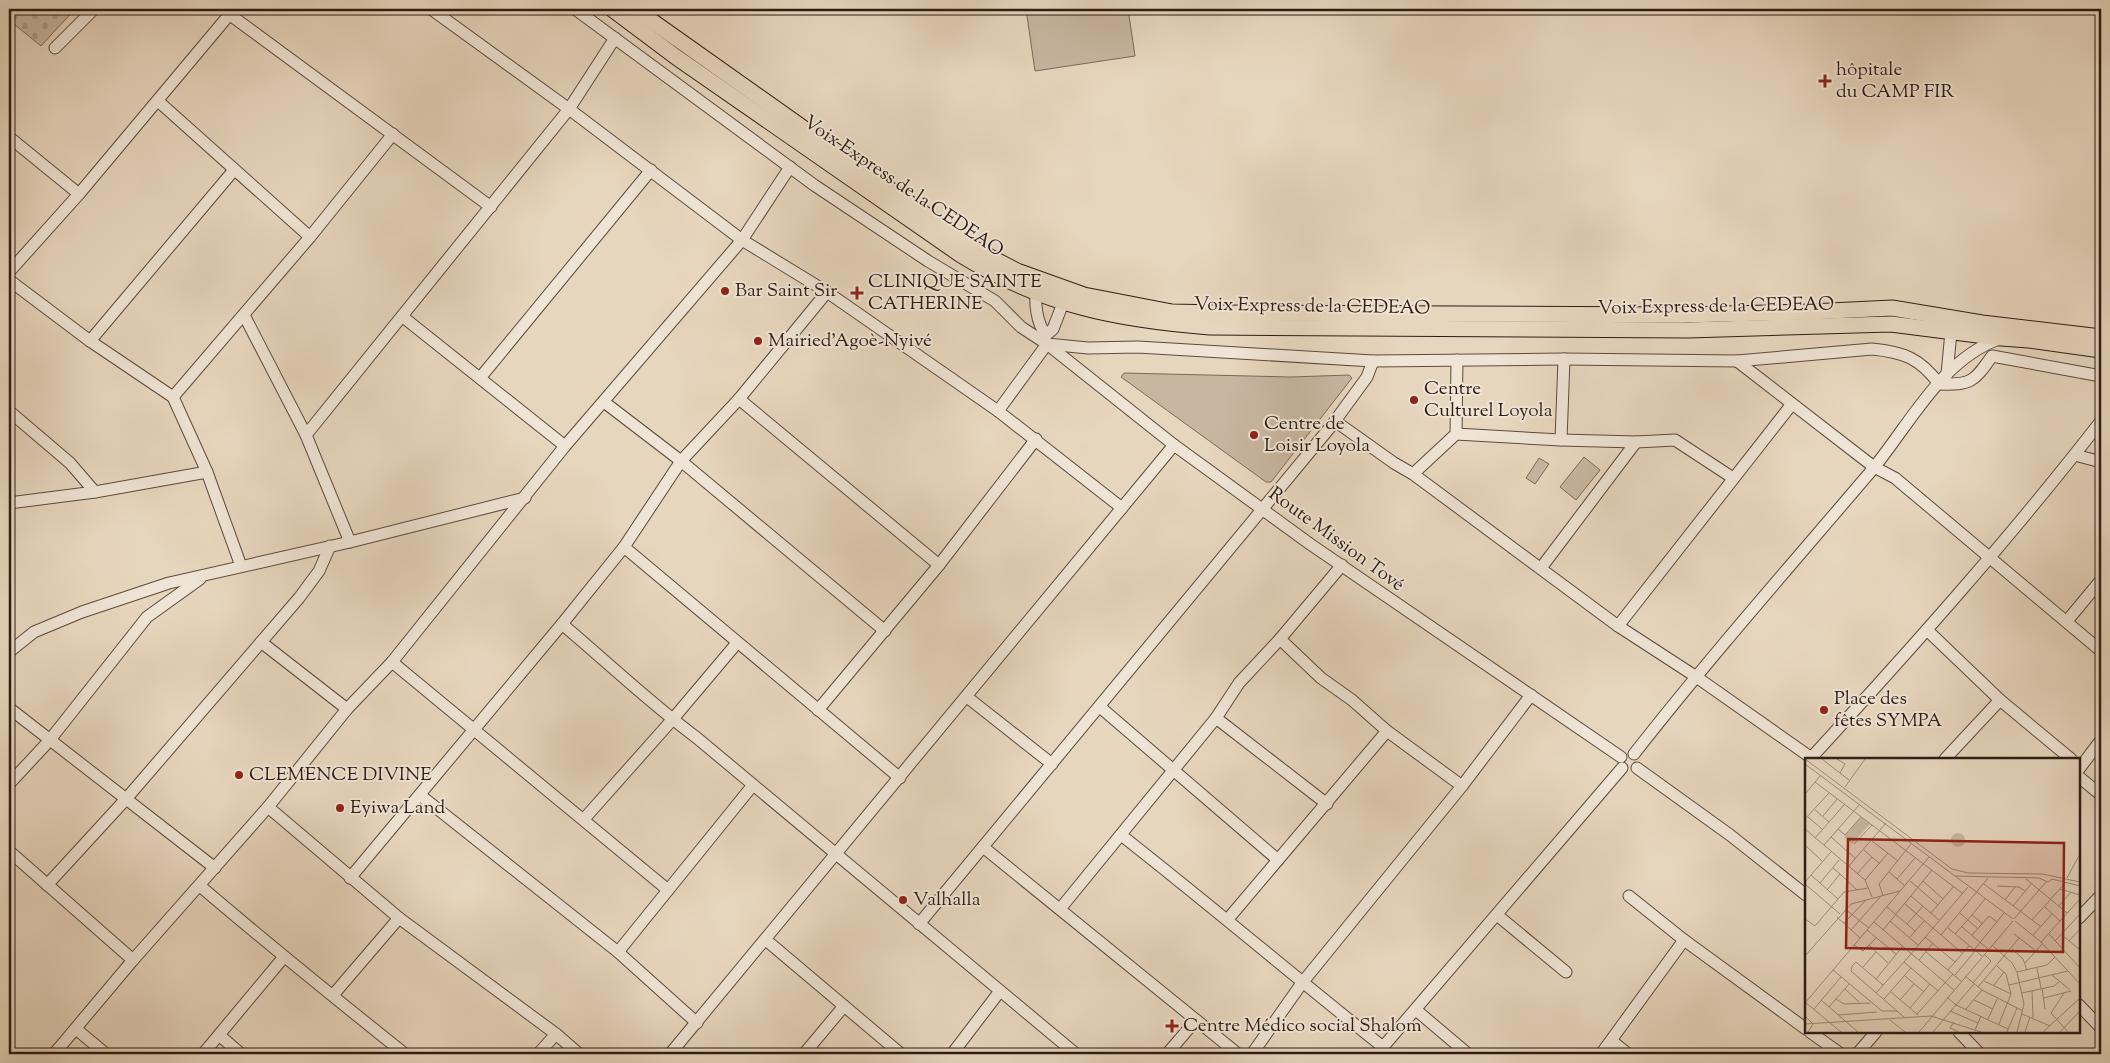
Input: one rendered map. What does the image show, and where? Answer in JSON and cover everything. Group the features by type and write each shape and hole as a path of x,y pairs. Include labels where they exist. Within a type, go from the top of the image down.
{"main road":[{"path":"612,9 676,57 736,89"},
{"path":"635,9 736,89 972,247 1018,271 1038,286 1172,312 1679,315 1892,308 1981,329 2101,337"},
{"name":"Voix Express de la CEDEAO","path":"1038,286 1063,303 1092,311 1140,320 1210,328 1688,330 1891,324 1951,332 1981,329 2001,338 2101,350"},
{"path":"1891,324 1892,308"}],"street":[{"path":"55,48 94,9"},
{"path":"432,9 651,170 742,240 827,292 998,411 1122,508"},
{"name":"Route Mission Tové","path":"575,9 790,167 928,261 995,301 1020,327 1046,340 1174,445 1431,628 1531,695 1621,763"},
{"path":"9,272 79,194 231,12 491,207"},
{"path":"306,435 569,109 615,38"},
{"path":"158,101 310,237"},
{"path":"173,397 310,237 393,134"},
{"path":"9,137 79,194"},
{"path":"54,1054 133,960 268,808 347,709 392,662 565,446 742,240 790,167"},
{"path":"90,341 234,170"},
{"path":"480,378 651,170"},
{"path":"9,280 90,341 173,397 207,472 242,566"},
{"path":"1038,286 1040,328 1046,340"},
{"path":"350,878 624,547 681,461 739,399 827,292"},
{"path":"998,411 1054,329 1063,303"},
{"path":"244,315 306,435 350,542"},
{"path":"402,317 565,446"},
{"path":"1947,374 1951,332"},
{"path":"1634,754 1695,676 1874,467 1947,374 1983,345 2001,338"},
{"path":"1046,340 1088,348 1138,347 1373,362 1564,359 1737,362 1872,349 1891,351 1909,356 1928,369 1939,384"},
{"path":"1939,384 1957,385 1971,382 1992,356 2101,376"},
{"path":"1561,440 1564,359"},
{"path":"1456,360 1456,434"},
{"path":"919,924 1335,421 1367,377 1373,362"},
{"path":"1737,362 1874,467 1895,478 1991,556 2101,650"},
{"path":"739,399 939,566"},
{"path":"604,402 681,461 885,631"},
{"path":"1618,626 1792,404"},
{"path":"9,411 70,463 95,492"},
{"path":"1335,421 1394,463 1413,474 1618,626 1695,676 1812,758 1928,631 2075,455 2101,421"},
{"path":"1413,474 1456,434 1561,440 1636,442 1675,440 1733,478"},
{"path":"818,710 939,566 1036,439"},
{"path":"1541,568 1636,442"},
{"path":"670,1054 1174,445"},
{"path":"2075,455 2101,462"},
{"path":"9,503 95,492 207,472"},
{"path":"9,652 34,632 82,612 149,590 525,498"},
{"path":"47,885 126,799 299,598 319,570 330,546"},
{"path":"624,547 900,778"},
{"path":"1060,909 1174,772 1216,718 1239,683 1280,639 1342,565"},
{"path":"9,784 49,740 147,617 156,608 206,576"},
{"path":"2067,620 2101,580"},
{"path":"149,590 155,597 156,608"},
{"path":"562,624 672,720 753,785 1076,1054"},
{"path":"1928,631 2000,700 2068,758"},
{"path":"1280,639 1321,678 1462,786"},
{"path":"261,642 347,709"},
{"path":"584,819 737,643"},
{"path":"392,662 668,890"},
{"path":"1252,1054 1302,984 1462,786 1531,695"},
{"path":"967,697 1052,764"},
{"path":"1946,758 2000,700"},
{"path":"1100,707 1278,860"},
{"path":"9,708 215,868"},
{"path":"1216,718 1327,804"},
{"path":"1228,920 1388,731"},
{"path":"2080,765 2101,740"},
{"path":"1121,834 1228,920 1380,1051 1497,915 1621,763 1627,753 1634,754 1638,759 1636,768"},
{"path":"1621,763 1628,771 1636,768"},
{"path":"1636,768 1730,835 1805,894"},
{"path":"2080,769 2101,795"},
{"path":"618,952 753,785"},
{"path":"420,795 618,952 697,1023"},
{"path":"268,808 399,918 556,1034 579,1054"},
{"path":"983,847 1238,1054"},
{"path":"9,851 133,960"},
{"path":"200,886 284,958 405,1054"},
{"path":"1629,896 1684,940 1805,1028"},
{"path":"2080,917 2100,898"},
{"path":"1497,915 1566,972"},
{"path":"333,995 399,918"},
{"path":"766,940 902,1054"},
{"path":"1601,1054 1684,940"},
{"path":"203,1054 284,958"},
{"path":"952,1054 1000,991"},
{"path":"804,1054 844,1006"},
{"path":"2080,1006 2101,1028"},
{"path":"1416,1010 1468,1054"},
{"path":"1167,1054 1196,1020"},
{"path":"76,1029 106,1054"},
{"path":"1811,1033 1841,1054"},
{"path":"1857,1054 1875,1033"},
{"path":"1960,1033 1980,1054"},
{"path":"538,1054 556,1034"},
{"path":"219,1035 241,1054"},
{"path":"1612,1040 1628,1054"}],"green space":[{"path":"9,9 75,9 41,46 9,20"},
{"path":"1026,9 1128,9 1135,56 1035,71"},
{"name":"Centre de Loisir Loyola","path":"1124,373 1291,377 1349,375 1352,378 1271,482 1266,482 1121,377"},
{"path":"1584,457 1600,470 1576,500 1560,487"},
{"path":"1539,458 1549,464 1535,484 1526,478"}],"place":[{"name":"hôpitale du CAMP FIR","path":"1825,81"},
{"name":"Bar Saint Sir","path":"725,291"},
{"name":"CLINIQUE SAINTE CATHERINE","path":"857,293"},
{"name":"Mairied'Agoè-Nyivé","path":"758,341"},
{"name":"Centre Culturel Loyola","path":"1414,400"},
{"name":"Centre de Loisir Loyola","path":"1254,435"},
{"name":"Place des fêtes SYMPA","path":"1824,710"},
{"name":"CLEMENCE DIVINE","path":"239,775"},
{"name":"Eyiwa Land","path":"340,808"},
{"name":"Valhalla","path":"903,900"},
{"name":"Centre Médico social Shalom","path":"1172,1026"}]}
